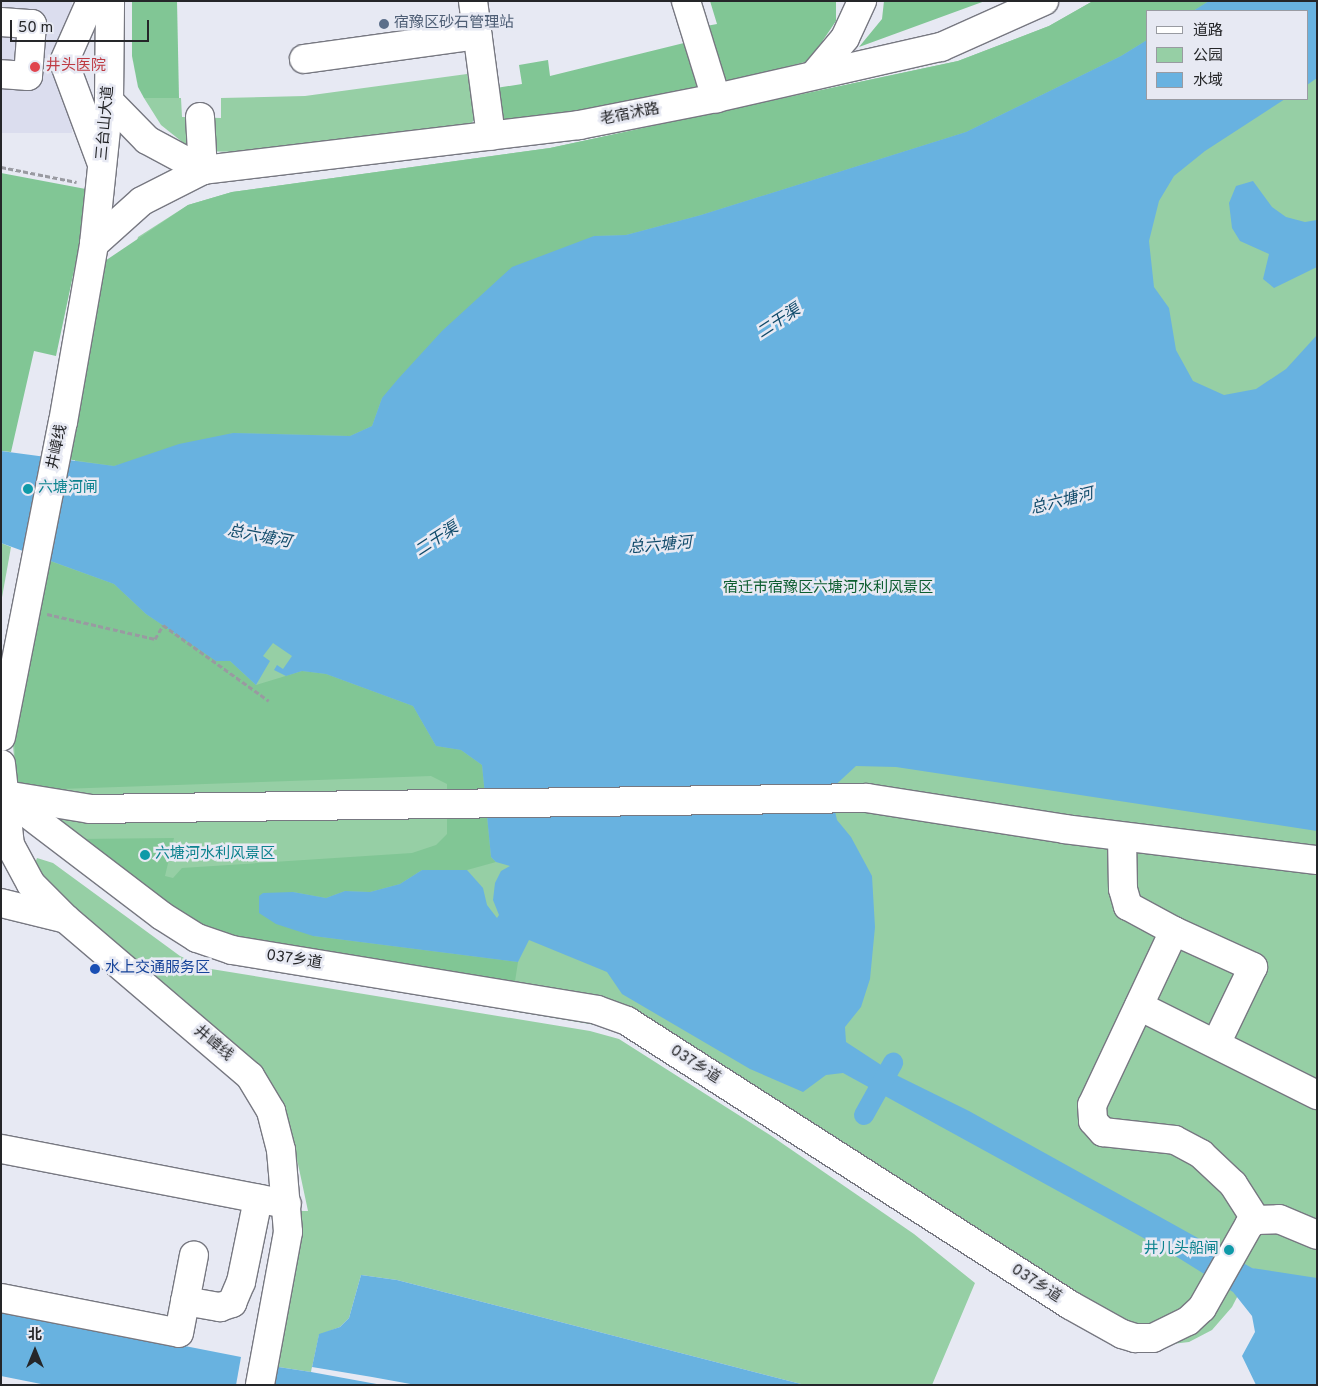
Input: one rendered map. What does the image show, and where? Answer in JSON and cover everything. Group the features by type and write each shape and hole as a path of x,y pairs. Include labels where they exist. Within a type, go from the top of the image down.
{"street":[{"path":"91,1 64,62 101,175"},
{"name":"三台山大道","path":"94,244 109,101 110,1"},
{"path":"473,1 492,136"},
{"path":"686,1 716,98"},
{"path":"814,75 845,38 862,1"},
{"name":"老宿沭路","path":"94,244 142,201 203,170 579,125 716,98 941,47 1044,1"},
{"path":"1,22 32,24 28,76 1,74"},
{"path":"304,59 477,35"},
{"path":"29,59 64,62"},
{"path":"109,101 147,140 203,170"},
{"path":"200,117 203,170"},
{"name":"井嶂线","path":"1,737 32,571 63,422 94,244"},
{"name":"井嶂线","path":"1,764 2,794 10,845 31,884 66,919 250,1076 271,1111 281,1150 288,1232 260,1385"},
{"path":"2,794 90,809 867,798 1122,837 1317,860"},
{"name":"037乡道","path":"2,794 162,916 197,938 232,950 597,1010 627,1021 1070,1305 1122,1334 1153,1338 1168,1333 1188,1322 1212,1293 1251,1226"},
{"path":"1122,837 1123,889 1128,906 1174,931 1253,967 1216,1044"},
{"path":"1,903 66,919"},
{"path":"1174,931 1092,1105 1095,1125 1103,1132 1175,1140 1201,1154 1233,1184 1251,1226 1279,1219 1317,1235"},
{"path":"1139,1006 1317,1095"},
{"path":"1,1149 287,1204"},
{"path":"185,1301 220,1307 232,1303 241,1282 258,1198"},
{"path":"1,1298 179,1333 194,1255"}],"path":[{"path":"1,166 101,175"},
{"path":"25,610 155,639 163,625 269,701"}],"shaded area":[{"name":"井头医院","path":"1,1 72,1 72,133 1,133"}],"green space":[{"path":"132,1 177,1 179,98 144,98 138,87 132,56"},
{"path":"710,1 836,1 836,21 809,61 719,84 701,27 717,24"},
{"path":"884,1 985,1 859,47 882,19"},
{"name":"宿迁市宿豫区六塘河水利风景区","path":"1093,1 1317,1 1317,1290 1252,1268 1232,1307 1212,1330 1189,1342 1155,1346 639,1039 595,1025 236,964 193,948 32,834 16,783 13,745 47,560 138,237 188,205 232,192 550,148 958,61 1049,26"},
{"path":"1093,1 1209,1 1195,10 1146,10 1146,41 1121,56 966,132 701,215 626,235 594,236 382,398 372,426 350,436 233,433 114,466 66,459 99,265 188,205 232,192 550,148 958,61 1049,26"},
{"path":"688,42 700,89 587,111 504,121 498,112 496,88 522,84 519,65 548,60 550,76"},
{"path":"467,74 475,101 474,120 470,125 239,152 199,151 186,145 161,125 144,98 181,98 182,117 221,118 221,98 305,96"},
{"path":"1,173 91,190 56,356 34,351 11,452 1,451"},
{"path":"1,543 11,547 1,603"},
{"path":"47,560 114,584 146,614 216,660 230,661 256,685 302,671 326,674 413,706 436,746 461,750 482,765 491,857 496,862 467,870 422,870 400,884 370,892 345,891 326,898 293,892 313,936 518,962 514,988 220,937 181,915 77,839 174,838 165,876 173,878 182,868 412,853 436,845 447,834 447,784 431,776 31,790 16,783 14,728"},
{"path":"37,858 53,863 180,956 205,968 590,1031 619,1039 770,1135 914,1234 975,1283 932,1385 805,1385 397,1280 361,1275 349,1318 340,1327 319,1335 311,1372 272,1366 300,1211 308,1211 298,1164 285,1124 241,1051 182,998 72,911 34,866"}],"water":[{"path":"1209,1 1317,1 1317,78 1308,84 1308,10 1195,10"},
{"path":"1146,41 1146,100 1283,100 1205,151 1174,176 1159,201 1149,241 1154,287 1169,308 1176,350 1193,381 1224,395 1256,389 1286,369 1317,335 1317,831 896,767 856,766 830,790 837,820 851,837 872,876 875,927 870,979 861,1007 845,1027 846,1042 898,1076 969,1111 1252,1268 1317,1278 1317,1385 1256,1385 1242,1356 1255,1332 1252,1316 1233,1292 1169,1252 843,1073 826,1075 803,1092 750,1069 622,994 607,972 529,940 518,962 313,936 276,924 259,913 259,896 263,893 293,892 326,898 345,891 370,892 400,884 422,870 467,870 483,888 487,905 497,918 499,915 493,900 495,883 501,871 510,866 496,862 491,857 482,765 461,750 436,746 413,706 326,674 302,671 286,676 274,670 277,665 283,669 292,656 273,643 263,656 270,661 256,685 230,661 216,661 146,614 114,584 1,543 1,451 114,466 179,444 233,433 350,436 372,426 382,398 398,379 442,331 512,267 594,236 626,235 701,215 966,132 1121,56"},
{"path":"1253,181 1272,207 1286,217 1305,222 1317,220 1317,267 1274,288 1263,279 1269,254 1240,241 1232,228 1229,203 1236,186"},
{"path":"361,1275 397,1280 805,1385 268,1385 272,1366 311,1372 319,1334 340,1327 349,1318"},
{"path":"1,1310 241,1357 236,1385 46,1385 1,1376"}],"pier":[{"path":"312,1367 416,1385 382,1385 311,1372"}],"waterway":[{"path":"864,1115 893,1063"}],"place":[{"name":"宿豫区砂石管理站","path":"384,24"},
{"name":"井头医院","path":"35,67"},
{"name":"六塘河闸","path":"28,489"},
{"name":"六塘河水利风景区","path":"145,855"},
{"name":"水上交通服务区","path":"95,969"},
{"name":"井儿头船闸","path":"1229,1250"}],"water label":[{"name":"二干渠","path":"779,322"},
{"name":"总六塘河","path":"1062,502"},
{"name":"总六塘河","path":"259,537"},
{"name":"二干渠","path":"437,540"},
{"name":"总六塘河","path":"660,546"}]}
